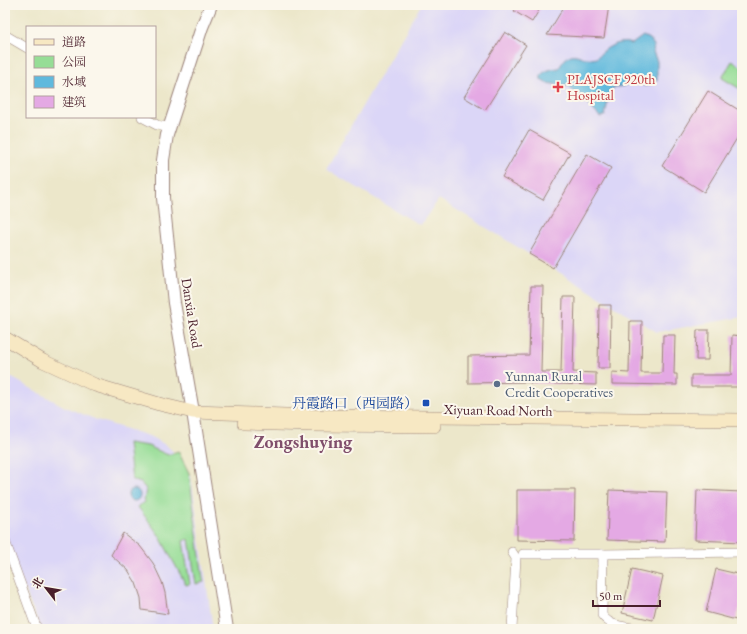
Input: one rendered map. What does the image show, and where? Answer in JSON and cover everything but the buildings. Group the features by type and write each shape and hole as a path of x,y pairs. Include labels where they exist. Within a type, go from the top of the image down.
{"main road":[{"name":"Xiyuan Road North","path":"5,338 43,361 95,385 193,416 742,420"},
{"name":"Xiyuan Road North","path":"5,349 39,369 92,394 157,413 312,425 742,429"}],"street":[{"name":"Danxia Road","path":"211,5 202,27 170,128 163,160 163,198 174,304 227,629"},
{"path":"5,34 26,47"},
{"path":"144,118 157,125 170,128"},
{"path":"5,541 37,629"},
{"path":"512,552 516,558 512,629"},
{"path":"523,554 742,552"},
{"path":"603,554 602,615 607,621 613,624 642,629"}],"shaded area":[{"name":"PLAJSCF 920th Hospital","path":"421,5 742,5 742,317 657,332 439,199 420,225 326,169"},
{"path":"5,374 65,407 97,420 149,436 166,445 179,457 191,476 213,629 41,629 5,542"}],"green space":[{"path":"732,61 742,67 742,90 722,78"},
{"path":"128,443 148,446 168,455 178,451 189,473 204,582 196,584 189,539 183,541 190,584 186,585 159,535 138,507 144,502 146,489 141,483 132,480"}],"water":[{"path":"643,36 649,39 654,45 653,52 657,61 657,80 650,85 644,86 637,82 632,82 625,86 616,87 610,90 605,116 600,117 582,95 574,92 568,86 546,83 541,80 541,75 543,73 559,68 564,60 569,56 577,55 591,59 597,58 600,54 613,45 622,43 632,44"},
{"path":"132,489 136,489 140,495 136,501 132,501 128,497 128,493"}],"place":[{"name":"PLAJSCF 920th Hospital","path":"558,87"},
{"name":"Yunnan Rural Credit Cooperatives","path":"497,384"},
{"name":"丹霞路口（西园路）","path":"426,403"}],"district":[{"name":"Zongshuying","path":"303,442"}]}
